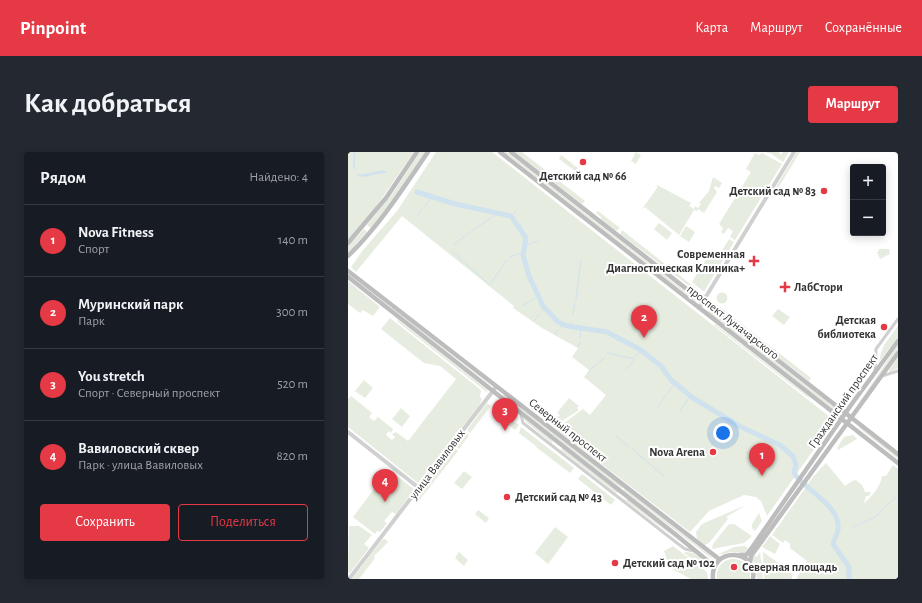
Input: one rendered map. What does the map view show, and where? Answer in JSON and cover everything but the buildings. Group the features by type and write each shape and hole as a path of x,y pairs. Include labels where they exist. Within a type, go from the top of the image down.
{"main road":[{"path":"348,244 386,198 417,152"},
{"path":"348,256 370,233 393,204 428,152"},
{"name":"проспект Луначарского","path":"500,152 898,463"},
{"name":"проспект Луначарского","path":"511,152 898,454"},
{"path":"363,227 368,228 370,233"},
{"name":"Северный проспект","path":"348,271 495,389 520,412 714,566"},
{"name":"Северный проспект","path":"348,277 720,560"},
{"name":"Гражданский проспект","path":"807,474 841,419 898,341"},
{"name":"Гражданский проспект","path":"807,474 847,424 898,353"},
{"path":"750,563 751,556 807,474"},
{"path":"713,579 714,566 720,560 729,555 746,554 797,488"},
{"path":"740,555 750,563 754,572 753,579"}],"street":[{"path":"699,308 794,152"},
{"path":"875,373 876,349 898,319"},
{"path":"882,376 898,371"},
{"name":"улица Вавиловых","path":"349,579 495,389"},
{"path":"520,412 523,423 683,548 696,551"},
{"path":"348,432 419,488"}],"shaded area":[{"path":"348,152 414,152 371,214 348,240"},
{"path":"420,152 426,152 394,199 371,228 367,225 390,197"},
{"path":"436,152 492,152 830,417 831,425 767,516 761,501 756,497 744,495 709,511 690,532 556,429 583,409 590,415 606,395 584,377 589,370 572,357 578,348 542,328 513,308 514,306 402,216 356,272 351,267 363,250 397,211"},
{"path":"504,152 507,152 696,300 695,301"},
{"path":"515,152 522,152 585,201 582,204"},
{"path":"636,152 641,155 636,164 631,161"},
{"path":"765,152 779,152 781,155 783,152 789,152 783,162 770,153"},
{"path":"797,152 800,152 772,198 770,197"},
{"path":"755,153 759,155 762,153 782,164 735,240 730,237 733,231 728,228 724,234 721,232 723,228 719,224 751,172 746,169"},
{"path":"561,155 573,164 573,166 574,165 578,168 575,171 559,159"},
{"path":"713,177 722,183 719,188 715,186 714,188 717,192 704,213 698,209 697,211 694,210 679,235 645,207 642,209 657,188 657,185 691,203 689,206 694,209 695,206 698,208 701,204 699,203 709,191"},
{"path":"598,211 620,228 616,231 601,219 601,217 596,213"},
{"path":"659,223 672,233 667,240 654,229"},
{"path":"686,226 695,232 689,242 680,236"},
{"path":"364,229 367,232 348,253 348,246"},
{"path":"622,230 698,290 696,294 688,285 620,234"},
{"path":"729,239 734,242 716,271 703,264 712,249 720,254"},
{"path":"878,249 889,249 890,254 880,259 877,252 879,251"},
{"path":"702,266 715,273 704,292 692,282"},
{"path":"348,281 380,307 373,316 363,310 360,313 348,304"},
{"path":"720,293 724,293 726,294 726,302 720,303 717,300 717,296"},
{"path":"715,303 811,378 809,381 712,306"},
{"path":"392,309 492,386 493,387"},
{"path":"778,309 790,317 784,325 772,316"},
{"path":"709,310 835,408 834,410 708,312"},
{"path":"390,318 481,390 480,397 482,399 479,406 418,483 348,427 348,399 351,396 372,413 369,417 374,421 378,417 393,429 391,433 388,431 386,435 392,440 395,437 392,434 396,432 408,441 456,379 440,366 424,363 381,329"},
{"path":"397,319 486,389 488,393 398,322"},
{"path":"715,324 808,396 810,399 714,325"},
{"path":"898,326 898,337 878,363 884,345"},
{"path":"898,345 898,349 856,407"},
{"path":"898,357 898,368 890,372 889,370"},
{"path":"364,380 373,388 365,398 355,391"},
{"path":"504,394 623,487 622,489 503,396"},
{"path":"569,398 579,406 577,408 579,410 562,421 559,418 553,425 550,422 555,416 558,417 560,415 557,413"},
{"path":"487,403 491,406 470,433 467,430"},
{"path":"495,407 504,414 500,418 492,412"},
{"path":"401,408 410,416 402,427 392,419"},
{"path":"505,415 519,425 515,430 501,419"},
{"path":"524,418 553,441 552,443 526,422"},
{"path":"521,427 574,468 570,473 536,447 539,443 536,446 519,433"},
{"path":"860,427 898,456 898,459 859,428"},
{"path":"464,433 469,435 459,449 454,445"},
{"path":"853,435 857,439 838,450 837,448 844,437"},
{"path":"453,447 458,451 418,502 414,498"},
{"path":"562,448 619,492 616,493 561,450"},
{"path":"826,463 845,486 856,480 862,485 865,492 871,492 869,496 866,496 864,503 876,491 882,476 886,476 893,465 898,469 898,579 796,579 807,561 790,548 790,544 785,540 783,543 772,535 813,477"},
{"path":"389,469 412,488 413,486 413,491 396,514 392,512 384,521 387,523 380,532 377,531 375,534 353,517"},
{"path":"464,471 472,477 462,489 454,483"},
{"path":"582,474 615,500 611,505 578,479"},
{"path":"624,488 712,557 711,558 623,490"},
{"path":"618,495 626,500 627,499 689,548"},
{"path":"746,505 726,517 728,519 709,543 704,545 697,539 696,532 702,524"},
{"path":"478,510 489,518 486,523 475,514"},
{"path":"759,513 762,521 755,531 752,528 752,524"},
{"path":"729,524 734,524 752,536 744,543 712,549 713,544"},
{"path":"349,526 359,526 372,535 364,544 369,548 350,573 348,572"},
{"path":"555,527 568,537 548,564 535,553"},
{"path":"770,536 780,544 775,554 762,547"},
{"path":"385,539 388,542 374,556 375,558 359,579 352,579 382,540"},
{"path":"673,546 707,572 708,579 691,579 670,568 664,551"},
{"path":"745,546 748,548 744,553 732,552 717,555 734,547"},
{"path":"459,552 468,560 464,566 455,558"},
{"path":"760,552 763,579 757,579 752,557 754,555 757,557"},
{"path":"763,552 791,572 792,579 764,579"},
{"path":"684,553 694,553 707,563 707,570"},
{"path":"727,560 739,560 748,567 750,579 717,579 717,572 720,566"}],"water":[{"path":"354,152 355,168 357,174 353,166"},
{"path":"381,171 388,172 363,177 358,176 357,174 361,175"}],"waterway":[{"path":"417,192 455,204 511,216 526,238 523,255 529,276 543,306 558,322 567,326 607,332 641,350 661,366 671,380 693,398 741,427 780,445 793,456 796,465 794,472 796,476 823,500 838,521 838,529 833,544 849,567 849,579"},
{"path":"418,215 431,198"},
{"path":"511,216 516,211"},
{"path":"492,217 498,213"},
{"path":"454,244 490,218"},
{"path":"518,229 521,224"},
{"path":"525,246 538,241"},
{"path":"453,252 490,285"},
{"path":"510,257 524,252"},
{"path":"491,283 507,260"},
{"path":"576,299 581,260"},
{"path":"534,299 539,296"},
{"path":"522,306 532,300"},
{"path":"573,314 575,302"},
{"path":"542,311 545,307"},
{"path":"535,320 540,313"},
{"path":"571,327 572,322"},
{"path":"560,328 562,324"},
{"path":"580,338 581,328"},
{"path":"555,334 558,330"},
{"path":"578,347 580,341"},
{"path":"636,356 641,350"},
{"path":"607,353 635,359"},
{"path":"590,370 605,357"},
{"path":"626,370 633,361"},
{"path":"658,407 675,383"},
{"path":"680,411 690,396"},
{"path":"616,436 629,447"},
{"path":"632,449 664,476"},
{"path":"853,527 875,517 898,495"}],"place":[{"name":"Детский сад № 66","path":"583,162"},
{"name":"Детский сад № 83","path":"824,191"},
{"name":"Современная Диагностическая Клиника+","path":"754,261"},
{"name":"ЛабСтори","path":"785,287"},
{"name":"Детская библиотека","path":"884,327"},
{"name":"Муринский парк","path":"644,338"},
{"name":"You stretch","path":"505,431"},
{"name":"Nova Arena","path":"713,452"},
{"name":"Nova Fitness","path":"762,476"},
{"name":"Детский сад № 43","path":"507,497"},
{"name":"Вавиловский сквер","path":"385,502"},
{"name":"Детский сад № 102","path":"615,563"},
{"name":"Северная площадь","path":"734,567"}]}
